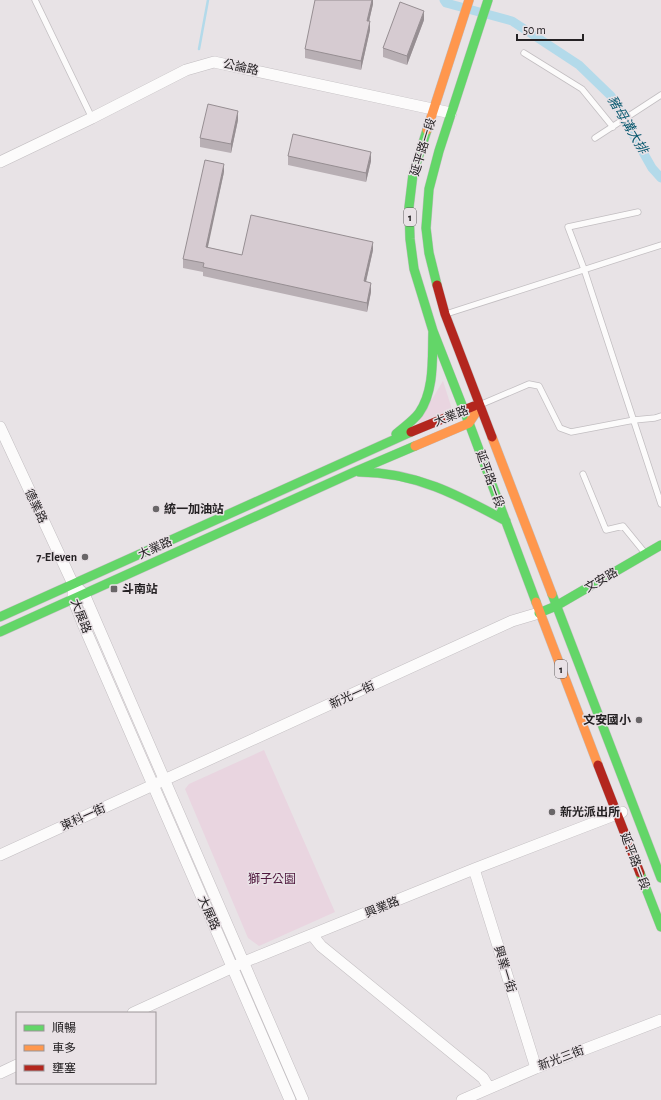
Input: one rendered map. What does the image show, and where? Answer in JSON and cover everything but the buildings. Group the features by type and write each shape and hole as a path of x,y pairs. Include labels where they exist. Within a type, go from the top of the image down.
{"main road":[{"name":"延平路一段","path":"469,0 413,174 410,225 414,269 480,404 661,878"},
{"name":"延平路一段","path":"488,0 433,172 429,193 426,225 428,247 434,279 437,316 433,331 470,423 540,613 661,927"},
{"path":"410,225 426,225"},
{"path":"380,447 410,423 419,412 427,396 431,374 433,331"},
{"name":"大業路","path":"0,617 288,489 429,424 480,404"},
{"name":"大業路","path":"0,632 293,499 470,423 480,404"},
{"path":"354,472 392,474 428,483 457,495 506,521"},
{"path":"288,489 293,499"},
{"name":"文安路","path":"540,613 556,606 661,545"},
{"path":"155,547 161,559"}],"street":[{"name":"公論路","path":"0,162 92,118 186,70 214,62 452,113"},
{"name":"德業路","path":"0,427 73,584"},
{"name":"大展路","path":"73,584 84,594 304,1100"},
{"name":"大展路","path":"73,584 73,599 290,1100"},
{"name":"新光一街","path":"165,780 512,621 540,613"},
{"name":"東科一街","path":"0,855 165,780"},
{"name":"興業路","path":"135,1012 244,962 313,936 474,870 634,807"},
{"name":"興業一街","path":"474,870 536,1068"},
{"path":"313,936 321,946 483,1078 489,1088"},
{"name":"新光三街","path":"462,1100 478,1097 489,1088 536,1068 661,1020"},
{"path":"0,1073 16,1065"}],"lane":[{"path":"35,0 92,118"},
{"path":"524,53 582,89 613,127"},
{"path":"595,138 661,95"},
{"path":"638,212 568,227 584,269 661,504"},
{"path":"437,316 661,244"},
{"path":"480,404 529,384 539,386 560,428 571,432 661,416"},
{"path":"583,474 606,530 622,526 646,554"}],"green space":[{"path":"443,381 452,409 417,424"},
{"name":"獅子公園","path":"264,750 335,912 259,946 248,938 185,789 189,784"}],"waterway":[{"path":"199,49 208,0"},
{"name":"豬母溝大排","path":"444,0 446,3 512,21 579,65 611,96 652,168 661,178"}],"traffic: fast":[{"path":"437,285 429,253 426,228 429,189 439,151 488,0"},
{"path":"427,130 413,174 409,207 410,239 414,269 433,331 536,602"},
{"path":"396,434 419,413 428,394 432,373 433,331"},
{"path":"0,617 411,432"},
{"path":"0,632 354,472 415,446"},
{"path":"359,472 399,476 436,487 471,502 506,521"},
{"path":"539,613 556,606 661,545"},
{"path":"552,594 661,878"},
{"path":"640,873 661,927"}],"traffic: slow":[{"path":"427,130 469,0"},
{"path":"415,446 469,423 475,414"},
{"path":"492,437 552,594"},
{"path":"536,602 598,765"}],"traffic: jam":[{"path":"437,285 445,314 492,437"},
{"path":"411,432 474,406"},
{"path":"598,765 640,873"}],"place":[{"name":"統一加油站","path":"156,509"},
{"name":"7-Eleven","path":"85,557"},
{"name":"斗南站","path":"114,589"},
{"name":"文安國小","path":"639,720"},
{"name":"新光派出所","path":"552,812"}]}
